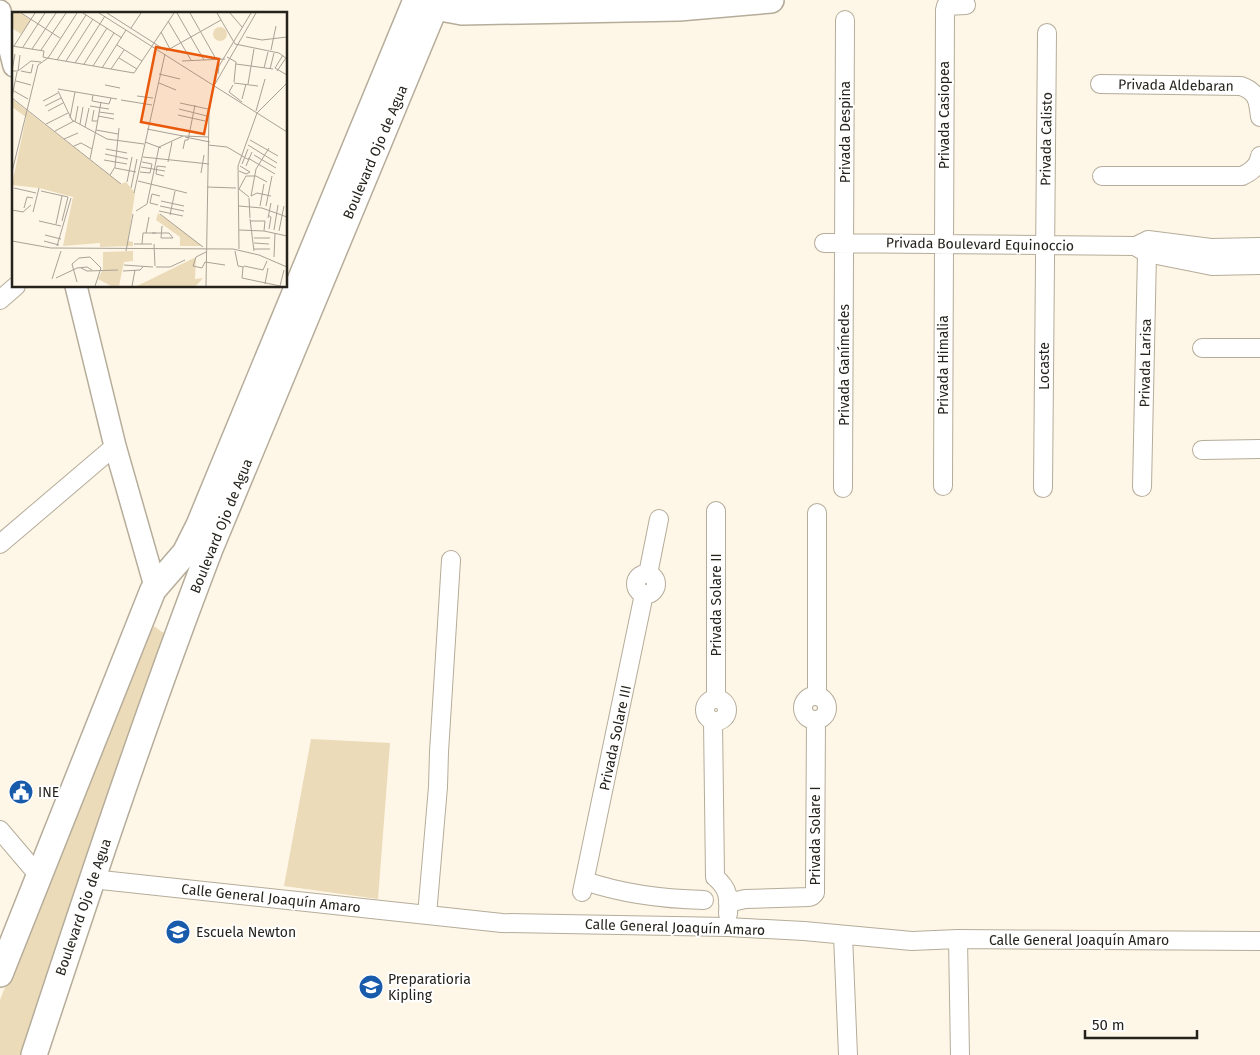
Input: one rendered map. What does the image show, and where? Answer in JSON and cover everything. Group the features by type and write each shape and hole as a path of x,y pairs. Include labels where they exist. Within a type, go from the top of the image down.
{"main road":[{"path":"427,2 462,12 630,10 708,3 760,1"},
{"name":"Boulevard Ojo de Agua","path":"0,974 151,596 185,553 427,2"},
{"name":"Boulevard Ojo de Agua","path":"34,1055 92,879 190,602 427,2"},
{"path":"181,628 166,624 157,616 151,596 167,586 174,589 190,602"}],"street":[{"name":"Privada Casiopea","path":"943,244 945,10 946,6 966,4"},
{"path":"0,11 7,56"},
{"name":"Privada Despina","path":"845,20 845,243"},
{"name":"Privada Calisto","path":"1044,245 1047,33"},
{"name":"Privada Aldebaran","path":"1100,84 1241,86 1251,89 1258,100 1260,117"},
{"path":"1102,176 1242,176 1255,167 1259,162 1260,156"},
{"name":"Privada Boulevard Equinoccio","path":"824,243 1260,247"},
{"name":"Privada Ganímedes","path":"843,488 845,243"},
{"name":"Privada Himalia","path":"943,244 943,486"},
{"name":"Locaste","path":"1043,488 1044,245"},
{"name":"Privada Boulevard Equinoccio","path":"1144,246 1212,266 1260,265"},
{"name":"Privada Larisa","path":"1142,487 1144,246"},
{"path":"0,300 14,288"},
{"path":"76,288 151,596"},
{"path":"1202,348 1260,348"},
{"path":"0,544 115,446"},
{"path":"1202,450 1260,449"},
{"name":"Privada Solare II","path":"715,877 713,721 707,716 705,708 709,702 716,699 716,511"},
{"name":"Privada Solare I","path":"728,903 745,899 809,897 815,893 816,720 807,716 803,707 807,698 816,696 817,513"},
{"name":"Privada Solare III","path":"659,518 648,574 641,576 636,582 638,590 644,594 584,887 603,887 667,899 704,900"},
{"path":"427,915 438,787 451,560"},
{"path":"0,830 39,876"},
{"path":"705,927 704,887 715,877 724,885 728,903 728,928"},
{"name":"Calle General Joaquín Amaro","path":"92,879 502,923 728,928 912,941 958,939 1260,941"},
{"path":"843,935 848,1055"},
{"path":"958,939 960,1055"}],"shaded area":[{"path":"154,626 162,632 173,635 28,1055 0,1055 0,1000 124,683"},
{"path":"311,739 390,743 378,899 284,886"}],"place":[{"name":"INE","path":"21,792"},
{"name":"Escuela Newton","path":"178,932"},
{"name":"Preparatioria Kipling","path":"371,987"}]}
